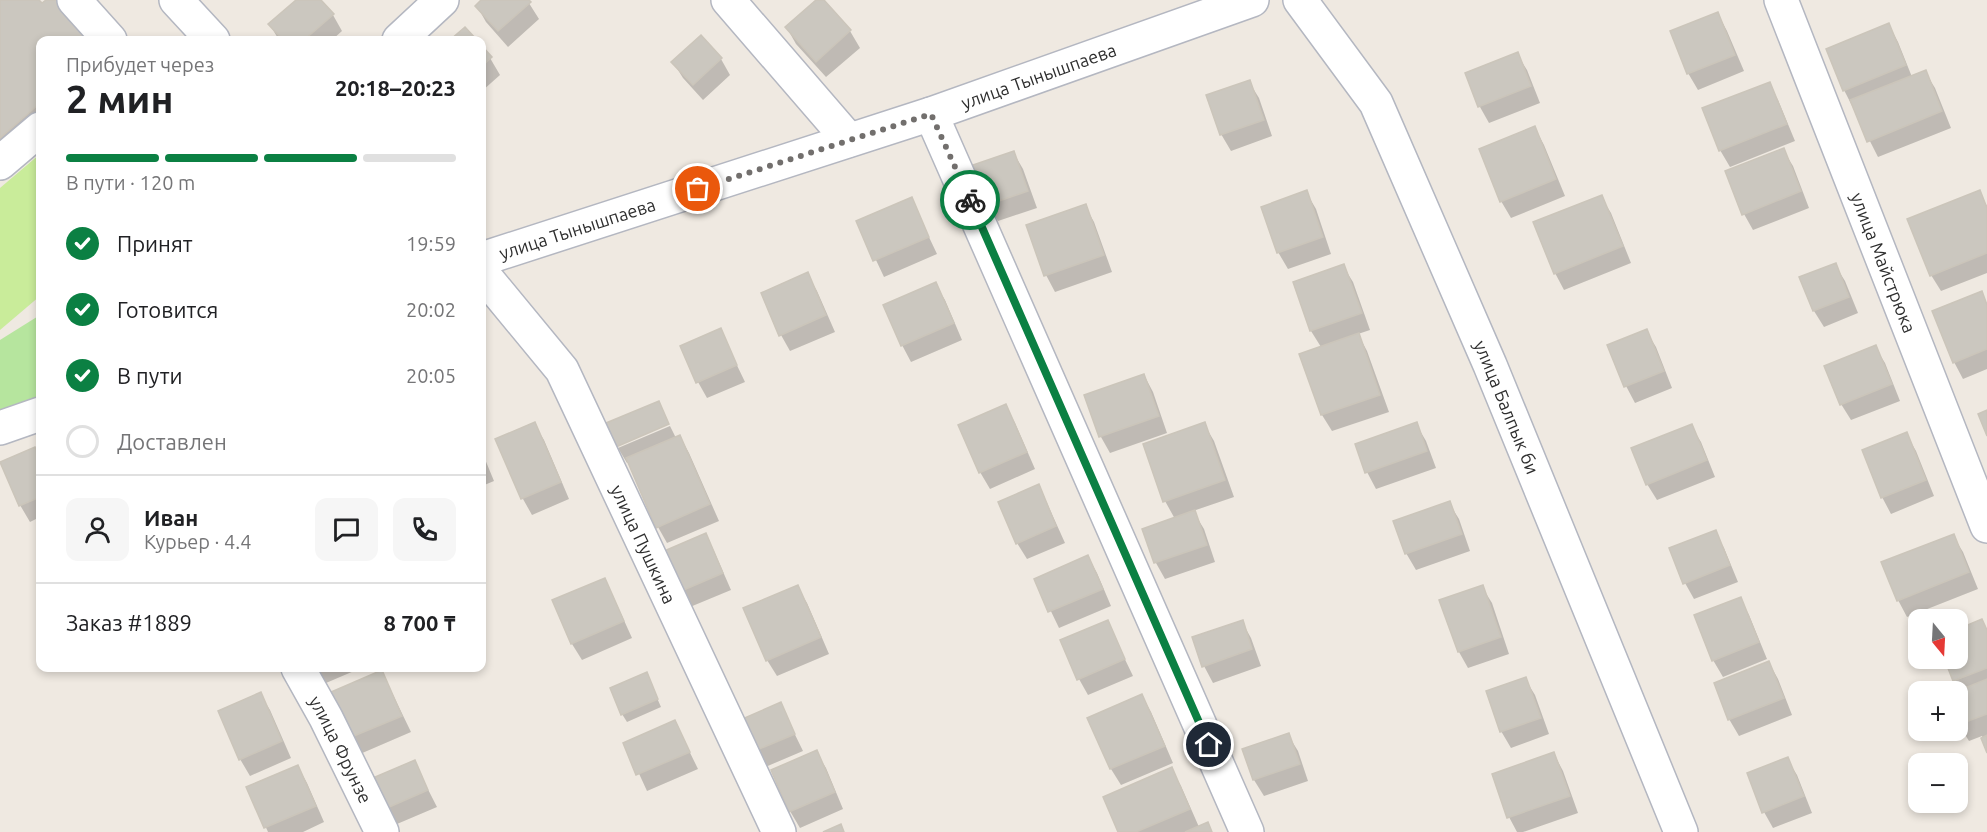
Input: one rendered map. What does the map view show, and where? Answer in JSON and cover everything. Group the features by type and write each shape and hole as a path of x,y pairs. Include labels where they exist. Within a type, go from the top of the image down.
{"street":[{"path":"74,0 106,36"},
{"path":"176,0 209,36"},
{"path":"403,36 442,0"},
{"path":"728,0 849,141"},
{"name":"улица Тынышпаева","path":"486,258 931,114 1252,0"},
{"name":"улица Балпык би","path":"1299,0 1376,102 1490,365 1682,832"},
{"name":"улица Майстрюка","path":"1782,0 1987,526"},
{"path":"931,114 1247,832"},
{"path":"0,163 36,132"},
{"name":"улица Пушкина","path":"486,278 562,370 779,832"},
{"path":"0,428 36,415"},
{"name":"улица Фрунзе","path":"300,672 326,718 382,832"}],"green space":[{"path":"36,157 36,299 0,330 0,188"},
{"path":"36,318 36,402 0,415 0,340"}],"building":[{"path":"0,0 39,0 42,3 46,0 63,0 94,36 36,36 36,106 0,138"},
{"path":"296,0 321,0 334,14 309,36 279,36 268,24"},
{"path":"481,0 529,0 531,2 498,31 475,6"},
{"path":"816,0 824,0 851,30 816,62 785,27"},
{"path":"1718,12 1735,55 1687,74 1670,31"},
{"path":"1889,23 1906,65 1843,91 1826,49"},
{"path":"465,27 473,36 455,36"},
{"path":"701,35 722,58 693,85 671,62"},
{"path":"486,50 492,57 486,62"},
{"path":"1518,52 1531,86 1478,107 1465,73"},
{"path":"1926,70 1942,111 1867,142 1850,100"},
{"path":"1250,80 1264,120 1220,135 1206,95"},
{"path":"1770,82 1787,124 1719,151 1702,108"},
{"path":"1535,126 1556,179 1500,202 1479,149"},
{"path":"1784,148 1801,191 1742,215 1725,171"},
{"path":"1014,151 1028,191 987,205 973,165"},
{"path":"1307,190 1323,237 1277,253 1261,207"},
{"path":"1980,190 1987,208 1987,253 1930,276 1907,219"},
{"path":"1602,195 1623,246 1554,274 1533,222"},
{"path":"912,197 929,237 873,261 856,221"},
{"path":"1086,204 1104,255 1044,276 1026,225"},
{"path":"1836,263 1849,297 1813,311 1799,277"},
{"path":"1344,264 1362,313 1310,331 1293,282"},
{"path":"808,272 826,315 779,336 761,293"},
{"path":"936,282 954,323 901,346 883,305"},
{"path":"1982,291 1987,305 1987,349 1953,363 1932,311"},
{"path":"721,328 737,365 696,383 680,346"},
{"path":"1647,329 1664,371 1624,387 1607,345"},
{"path":"1359,333 1380,395 1321,415 1299,354"},
{"path":"1876,345 1892,384 1840,405 1824,366"},
{"path":"1144,374 1159,416 1099,437 1084,395"},
{"path":"659,401 669,424 616,447 606,423"},
{"path":"1006,404 1027,452 979,473 958,425"},
{"path":"1987,410 1987,436 1978,414"},
{"path":"535,422 561,482 521,499 495,439"},
{"path":"1205,422 1225,480 1163,502 1143,444"},
{"path":"1417,422 1427,451 1365,473 1355,444"},
{"path":"1692,424 1707,460 1646,485 1631,448"},
{"path":"1907,432 1926,480 1881,498 1862,450"},
{"path":"680,435 710,504 656,528 626,458"},
{"path":"35,447 36,499 19,506 0,462"},
{"path":"1039,484 1056,526 1016,544 998,502"},
{"path":"1450,501 1462,534 1405,554 1393,521"},
{"path":"1195,510 1207,545 1154,563 1142,529"},
{"path":"1716,530 1730,565 1683,584 1669,548"},
{"path":"706,533 723,573 679,592 662,552"},
{"path":"1954,534 1969,572 1897,601 1881,562"},
{"path":"1088,555 1103,589 1048,612 1034,579"},
{"path":"605,578 624,621 571,644 552,600"},
{"path":"798,585 821,637 766,661 743,608"},
{"path":"1483,585 1501,637 1458,652 1439,600"},
{"path":"1741,597 1759,642 1712,661 1694,615"},
{"path":"1982,619 1987,630 1987,668 1953,681 1948,669 1968,669 1968,625"},
{"path":"1108,620 1125,659 1077,680 1060,640"},
{"path":"1243,620 1252,649 1202,667 1192,637"},
{"path":"1769,661 1784,698 1728,720 1714,683"},
{"path":"377,672 383,672 402,716 349,738 329,693"},
{"path":"647,672 658,699 621,715 610,688"},
{"path":"1526,677 1541,718 1500,732 1486,691"},
{"path":"1987,679 1987,714 1968,721 1968,687"},
{"path":"261,692 282,741 239,760 218,711"},
{"path":"1142,694 1165,746 1110,769 1087,718"},
{"path":"781,702 795,734 752,752 738,721"},
{"path":"675,720 690,752 636,775 623,743"},
{"path":"1289,733 1300,764 1253,780 1242,749"},
{"path":"1987,735 1987,753 1981,738"},
{"path":"817,750 835,792 789,812 771,770"},
{"path":"1554,752 1570,796 1507,818 1492,774"},
{"path":"1788,757 1804,796 1762,813 1747,773"},
{"path":"415,760 428,790 387,808 373,778"},
{"path":"298,765 316,806 264,828 246,787"},
{"path":"1172,767 1190,809 1136,832 1118,832 1103,797"},
{"path":"1208,822 1212,832 1185,832"},
{"path":"841,824 844,832 823,832"}],"way so far":[{"path":"698,189 931,114 970,200"}],"route":[{"path":"970,200 1209,745"}]}
